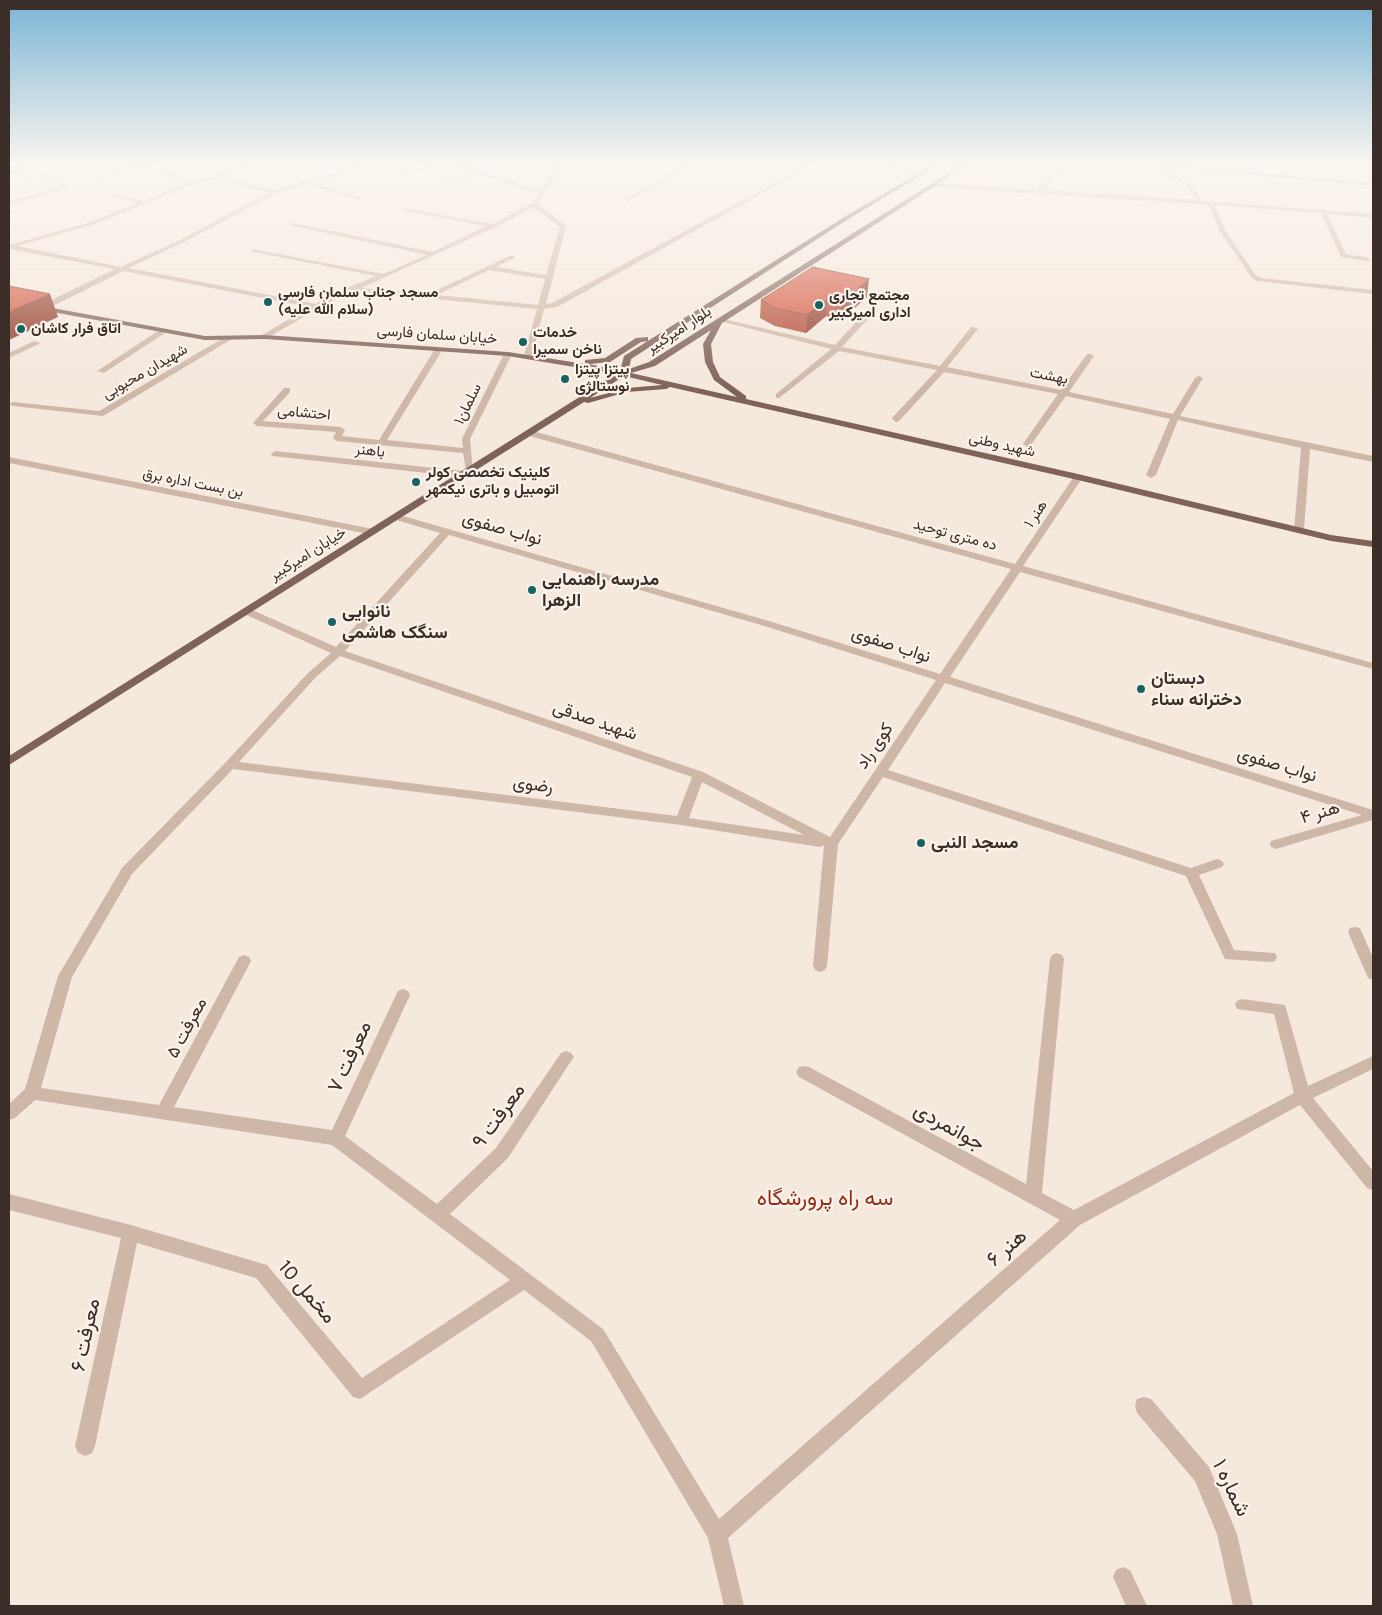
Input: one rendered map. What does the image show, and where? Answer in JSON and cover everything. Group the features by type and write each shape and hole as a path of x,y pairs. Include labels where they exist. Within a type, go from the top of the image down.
{"main road":[{"name":"بلوار امیرکبیر","path":"811,240 627,358 624,373 652,364 844,240"},
{"name":"خیابان سلمان فارسی","path":"9,302 204,338 265,338 508,354 624,373"},
{"path":"719,320 707,344 709,362 717,378 747,401"},
{"path":"559,361 594,362 607,360 639,340 662,335"},
{"name":"شهید وطنی","path":"624,373 1078,477 1331,538 1373,544"},
{"name":"خیابان امیرکبیر","path":"9,761 624,373"},
{"path":"567,409 590,400 627,390 656,387 693,388"}],"street":[{"path":"9,247 32,240"},
{"path":"40,309 183,240"},
{"path":"367,240 434,254"},
{"path":"265,338 315,306 463,240"},
{"path":"528,356 559,240"},
{"path":"353,289 386,295 428,296 541,307 559,303 673,240"},
{"path":"1229,240 1254,277 1259,280 1373,292"},
{"path":"1337,240 1343,256 1368,259"},
{"path":"9,247 119,270 315,306"},
{"path":"254,250 384,276"},
{"path":"428,296 512,257"},
{"path":"487,268 549,277"},
{"path":"779,396 837,348 874,309"},
{"name":"بهشت","path":"719,320 837,348 1064,393 1373,459"},
{"path":"896,420 942,369 974,329"},
{"path":"101,370 164,331"},
{"name":"شهیدان محبوبی","path":"13,404 100,414 228,339"},
{"path":"9,356 37,343"},
{"path":"382,442 439,349"},
{"name":"سلمان۱","path":"467,472 468,451 466,439 508,354"},
{"path":"1027,444 1090,356"},
{"path":"1151,475 1175,417 1199,378"},
{"name":"احتشامی","path":"287,390 257,423 341,430 337,438 468,451"},
{"name":"ده متری توحید","path":"529,433 1373,666"},
{"path":"1299,530 1306,446"},
{"name":"باهنر","path":"275,454 467,472"},
{"name":"بن بست اداره برق","path":"9,460 373,532"},
{"name":"هنر ۱","path":"1018,568 1078,477"},
{"name":"نواب صفوی","path":"396,517 765,623 1373,815"},
{"path":"9,1113 32,1093 65,976 127,871 230,765 311,676 338,652 447,531"},
{"name":"کوی راد","path":"820,966 832,844 1018,568"},
{"name":"شهید صدقی","path":"246,611 338,652 699,775 832,844"},
{"name":"رضوی","path":"230,765 681,821 832,844"},
{"path":"880,772 1191,873 1216,864"},
{"path":"681,821 699,775"},
{"name":"هنر ۴","path":"1276,844 1373,815"},
{"path":"1191,873 1230,955 1270,957"},
{"path":"1355,932 1373,974"},
{"path":"1033,1197 1056,959"},
{"name":"معرفت ۵","path":"163,1112 244,961"},
{"name":"معرفت ۷","path":"336,1138 403,995"},
{"path":"1242,1005 1280,1009 1303,1096 1373,1183"},
{"name":"معرفت ۹","path":"437,1215 502,1153 566,1057"},
{"name":"هنر ۶","path":"717,1534 1074,1219 1331,1081 1373,1062"},
{"name":"جوانمردی","path":"804,1072 1074,1219"},
{"path":"32,1093 336,1138 597,1335 717,1534 730,1605"},
{"name":"مخمل 10","path":"9,1202 131,1233 261,1271 360,1390 524,1280"},
{"name":"معرفت ۶","path":"85,1446 131,1233"},
{"name":"شماره ۱","path":"1144,1406 1202,1474 1227,1534 1243,1606"},
{"path":"1123,1577 1137,1606"}],"building":[{"path":"813,267 869,279 843,302 827,299 807,315 776,308 761,300"},
{"path":"9,286 50,294 9,312"}],"place":[{"name":"مسجد جناب سلمان فارسی (سلام الله علیه)","path":"268,302"},
{"name":"مجتمع تجاری اداری امیرکبیر","path":"819,305"},
{"name":"اتاق فرار کاشان","path":"21,329"},
{"name":"خدمات ناخن سمیرا","path":"523,342"},
{"name":"پیتزا پیتزا نوستالژی","path":"565,379"},
{"name":"کلینیک تخصصی کولر اتومبیل و باتری نیکمهر","path":"416,482"},
{"name":"مدرسه راهنمایی الزهرا","path":"532,590"},
{"name":"نانوایی سنگک هاشمی","path":"332,622"},
{"name":"دبستان دخترانه سناء","path":"1141,689"},
{"name":"مسجد النبی","path":"921,843"}],"district":[{"name":"سه راه پرورشگاه","path":"825,1199"}]}
